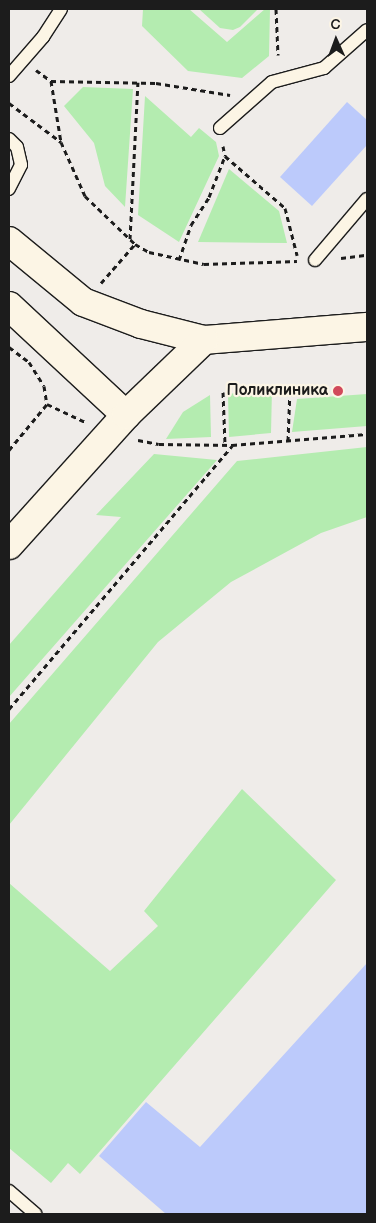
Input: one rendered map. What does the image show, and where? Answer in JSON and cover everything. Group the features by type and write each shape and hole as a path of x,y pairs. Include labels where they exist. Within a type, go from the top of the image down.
{"main road":[{"path":"9,241 83,302 141,324 204,340 367,327"},
{"path":"9,306 117,424"},
{"path":"9,545 117,424 204,340"}],"lane":[{"path":"9,76 61,9"},
{"path":"220,128 256,99 272,82 313,72 332,63 367,30"},
{"path":"9,139 17,147 21,165 9,188"},
{"path":"315,260 367,199"},
{"path":"9,1191 35,1214"}],"path":[{"path":"276,9 278,55"},
{"path":"22,60 51,81 138,82 256,99"},
{"path":"51,81 61,142 85,196 130,239 148,252 204,264 298,261 367,255"},
{"path":"130,239 138,82"},
{"path":"9,103 61,142"},
{"path":"179,260 191,225 209,197 225,156 220,128"},
{"path":"225,156 285,208 298,261"},
{"path":"9,347 29,362 44,386 47,404 9,450"},
{"path":"288,441 290,389"},
{"path":"223,392 225,445"},
{"path":"47,404 117,424 159,444 232,446 367,434"},
{"path":"9,709 232,446"}],"green space":[{"path":"143,9 189,9 227,42 265,9 270,9 269,56 242,78 188,71 142,26"},
{"path":"199,9 258,9 240,27 233,30 220,28"},
{"path":"83,87 133,89 125,207 105,186 94,143 64,106"},
{"path":"145,96 191,137 199,128 216,142 219,156 179,242 138,215"},
{"path":"229,169 279,211 287,243 198,242"},
{"path":"272,389 271,433 229,437 228,394"},
{"path":"367,394 367,426 292,432 297,399"},
{"path":"210,395 211,437 166,439 183,412"},
{"path":"367,447 367,517 321,533 231,582 158,642 9,825 9,724 237,461"},
{"path":"154,454 217,460 9,697 9,645 121,517 96,515"},
{"path":"242,789 336,880 80,1174 68,1163 51,1183 9,1148 9,883 110,971 158,926 144,911"}],"building":[{"path":"347,102 367,120 367,145 312,206 280,177"},
{"path":"367,963 367,1214 166,1214 99,1156 146,1102 200,1147"}],"place":[{"name":"Поликлиника","path":"338,391"}]}
